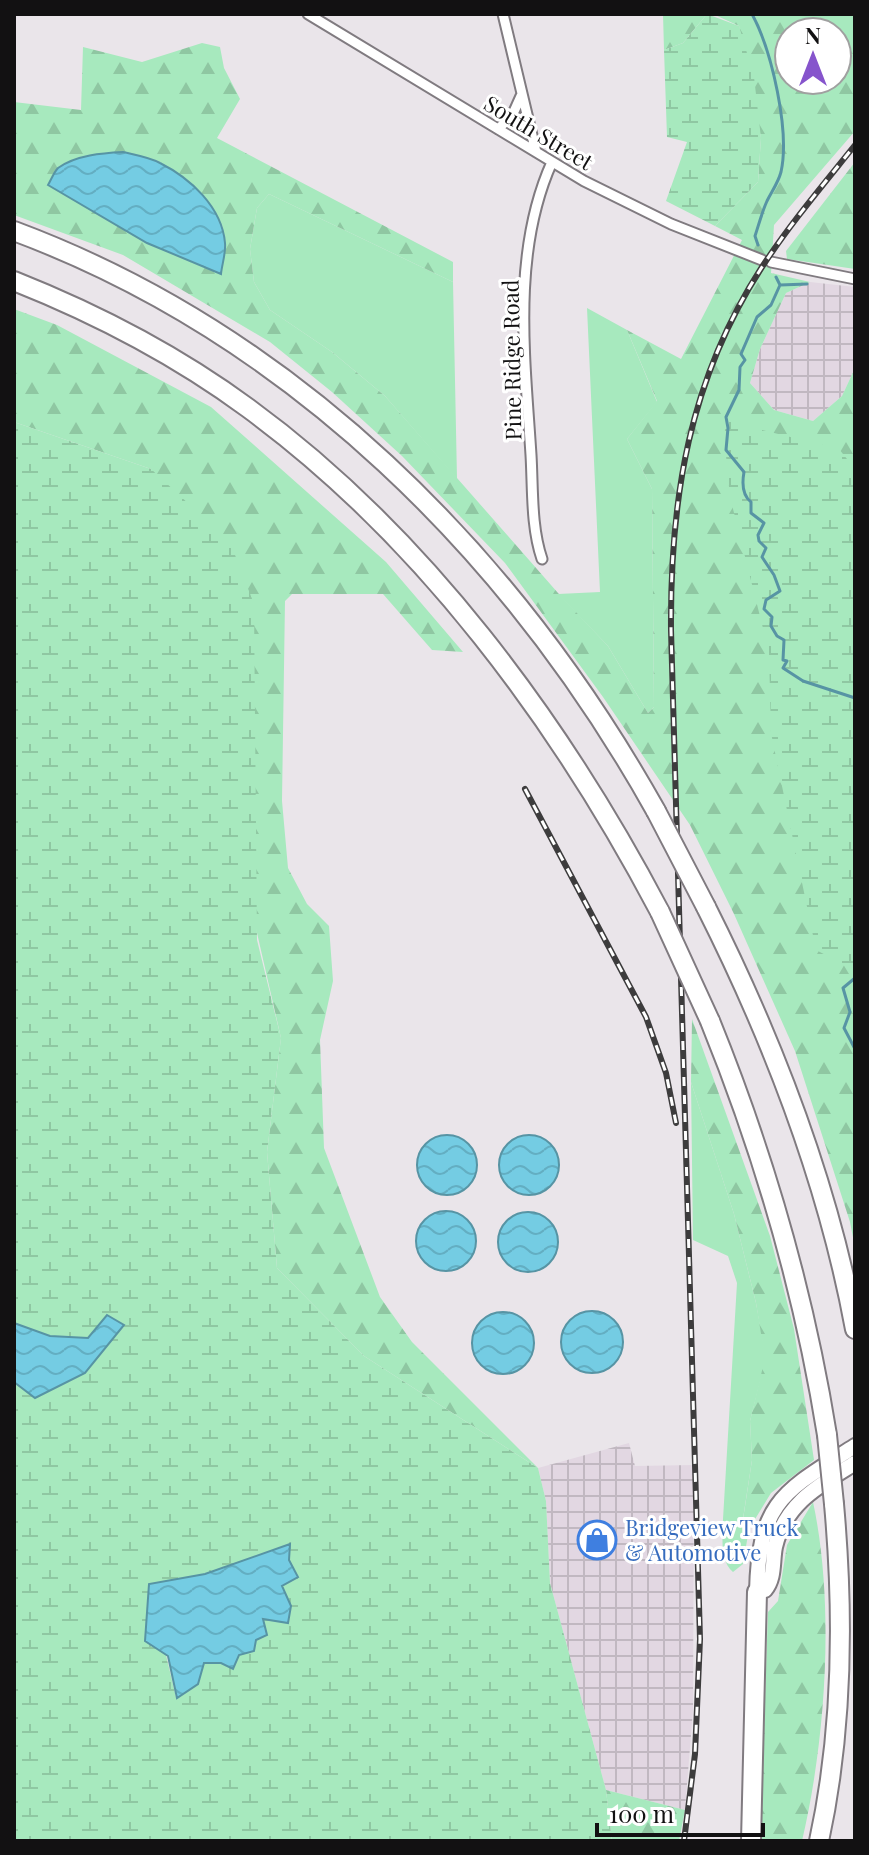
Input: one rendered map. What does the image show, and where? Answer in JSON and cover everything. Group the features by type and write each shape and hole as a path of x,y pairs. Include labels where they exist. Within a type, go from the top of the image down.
{"highway":[{"path":"14,231 106,269 186,311 267,364 362,441 444,523 520,610 591,705 656,811 758,1015 786,1089 830,1227 855,1329"},
{"path":"14,281 113,325 196,373 277,431 365,509 470,624 526,695 594,798 660,912 710,1021 753,1135 777,1211 807,1328 827,1435 834,1504 839,1677 831,1771 819,1841"},
{"path":"751,1841 757,1592"}],"main road":[{"path":"855,1446 799,1483 777,1505 760,1541 757,1592 765,1590 770,1583 777,1538 789,1513 808,1494 855,1463"}],"street":[{"name":"South Street","path":"308,14 552,162 671,224 766,261 855,279"},
{"path":"503,14 536,152"},
{"path":"498,129 512,116 521,96"},
{"name":"Pine Ridge Road","path":"542,559 537,544 534,506 524,305 537,200 552,162"}],"shaded area":[{"path":"810,282 855,287 855,368 842,396 813,421 774,410 750,383 760,349 786,293"},
{"path":"629,1443 635,1466 694,1465 693,1710 685,1810 606,1790 550,1583 546,1501 538,1468"}],"green space":[{"path":"663,14 707,14 683,43 664,50"},
{"path":"707,14 739,26 754,77 761,138 758,182 715,226 666,201 687,142 667,137 664,50 683,43"},
{"path":"713,14 855,14 855,131 774,225 771,273 810,282 786,293 760,349 750,383 774,410 813,421 842,396 855,368 855,1248 850,1222 795,1051 734,914 690,825 603,697 505,563 402,456 332,392 270,342 123,255 14,215 14,102 81,110 83,47 142,62 202,43 220,47 224,68 240,99 217,138 453,262 453,282 269,194 257,208 250,249 254,282 270,310 332,352 385,396 608,646 648,713 654,707 652,489 627,439 657,401 627,330 681,359 742,240 715,226 758,182 761,138 739,26","holes":["123,152 158,161 185,178 222,225 225,246 221,274"]},
{"path":"855,162 855,269 787,259 786,251"},
{"path":"269,194 453,282 457,479 385,396 332,352 270,310 254,282 250,249 257,208"},
{"path":"587,308 627,330 657,402 627,439 652,489 654,707 648,713 608,646 558,594 600,592"},
{"path":"14,309 57,325 211,407 386,562 463,652 432,650 383,594 292,594 285,601 282,801 288,868 307,904 329,926 333,981 320,1040 324,1148 380,1297 412,1342 538,1468 364,1356 277,1268 267,1152 281,1038 151,469 14,422"},
{"path":"728,416 742,425 839,449 855,469 855,984 843,964 816,950 771,733 769,652 730,497 724,435"},
{"path":"14,422 151,469 230,542 254,604 257,940 281,1038 267,1152 277,1268 364,1356 538,1468 546,1501 550,1583 606,1790 612,1841 14,1841 14,1382 35,1398 85,1373 107,1315 89,1338 50,1336 14,1323","holes":["290,1544 289,1560 298,1577 282,1586 291,1606 263,1619 249,1646 235,1657 204,1663 176,1697 149,1584 205,1574"]},
{"path":"692,1019 770,1236 794,1329 814,1460 771,1493 749,1529 742,1526 752,1460 750,1421 765,1358 756,1303 734,1214 691,1082"},
{"path":"691,1082 734,1214 766,1358 750,1421 752,1460 742,1525 749,1529 743,1564 733,1572 726,1561 722,1540 737,1283 728,1256 693,1240"},
{"path":"813,1502 820,1542 826,1627 817,1759 802,1841 760,1841 768,1612 778,1601 787,1545"},
{"path":"606,1790 685,1810 679,1841 612,1841"}],"water":[{"path":"123,152 160,163 203,195 223,230 225,247 221,274 147,243 48,185 58,168 73,160"},
{"path":"447,1135 459,1137 468,1144 475,1153 475,1177 468,1186 459,1193 447,1195 435,1193 426,1186 419,1177 417,1165 419,1153 426,1144 435,1137"},
{"path":"529,1135 541,1137 550,1144 557,1153 557,1177 550,1186 541,1193 529,1195 517,1193 508,1186 501,1177 499,1165 501,1153 508,1144 517,1137"},
{"path":"446,1211 458,1213 467,1220 474,1229 474,1253 467,1262 458,1269 446,1271 434,1269 425,1262 418,1253 416,1241 418,1229 425,1220 434,1213"},
{"path":"528,1212 540,1214 549,1221 556,1230 556,1254 549,1263 540,1270 528,1272 516,1270 507,1263 500,1254 498,1242 500,1230 507,1221 516,1214"},
{"path":"592,1311 614,1320 623,1342 614,1364 592,1373 570,1364 561,1342 570,1320"},
{"path":"503,1312 525,1321 534,1343 525,1365 503,1374 481,1365 472,1343 481,1321"},
{"path":"107,1315 124,1325 85,1373 35,1398 14,1382 14,1323 50,1336 88,1338"},
{"path":"290,1544 289,1560 298,1577 282,1586 291,1606 288,1623 263,1619 267,1635 256,1640 254,1651 239,1655 233,1669 221,1663 204,1663 198,1684 177,1698 168,1656 145,1641 149,1584 205,1574"}],"waterway":[{"path":"752,14 772,69 783,135 781,172 755,236 758,245"},
{"path":"776,277 780,285 807,284"},
{"path":"780,285 771,305 757,317 741,354 745,360 740,367 739,390 726,417 726,450 744,472 743,488 751,502 751,513 764,523 758,535 766,548 762,557 780,591 766,600 764,609 772,617 771,626 777,636 784,640 783,660 787,661 783,668 803,681 855,698"},
{"path":"855,978 843,988 850,1012 844,1028 855,1049"}],"railway":[{"path":"684,1841 695,1754 700,1639 671,630 675,533 689,441 717,353 762,267 855,145"},
{"path":"525,789 646,1017 666,1073 676,1123"}],"place":[{"name":"Bridgeview Truck & Automotive","path":"597,1540"}]}
